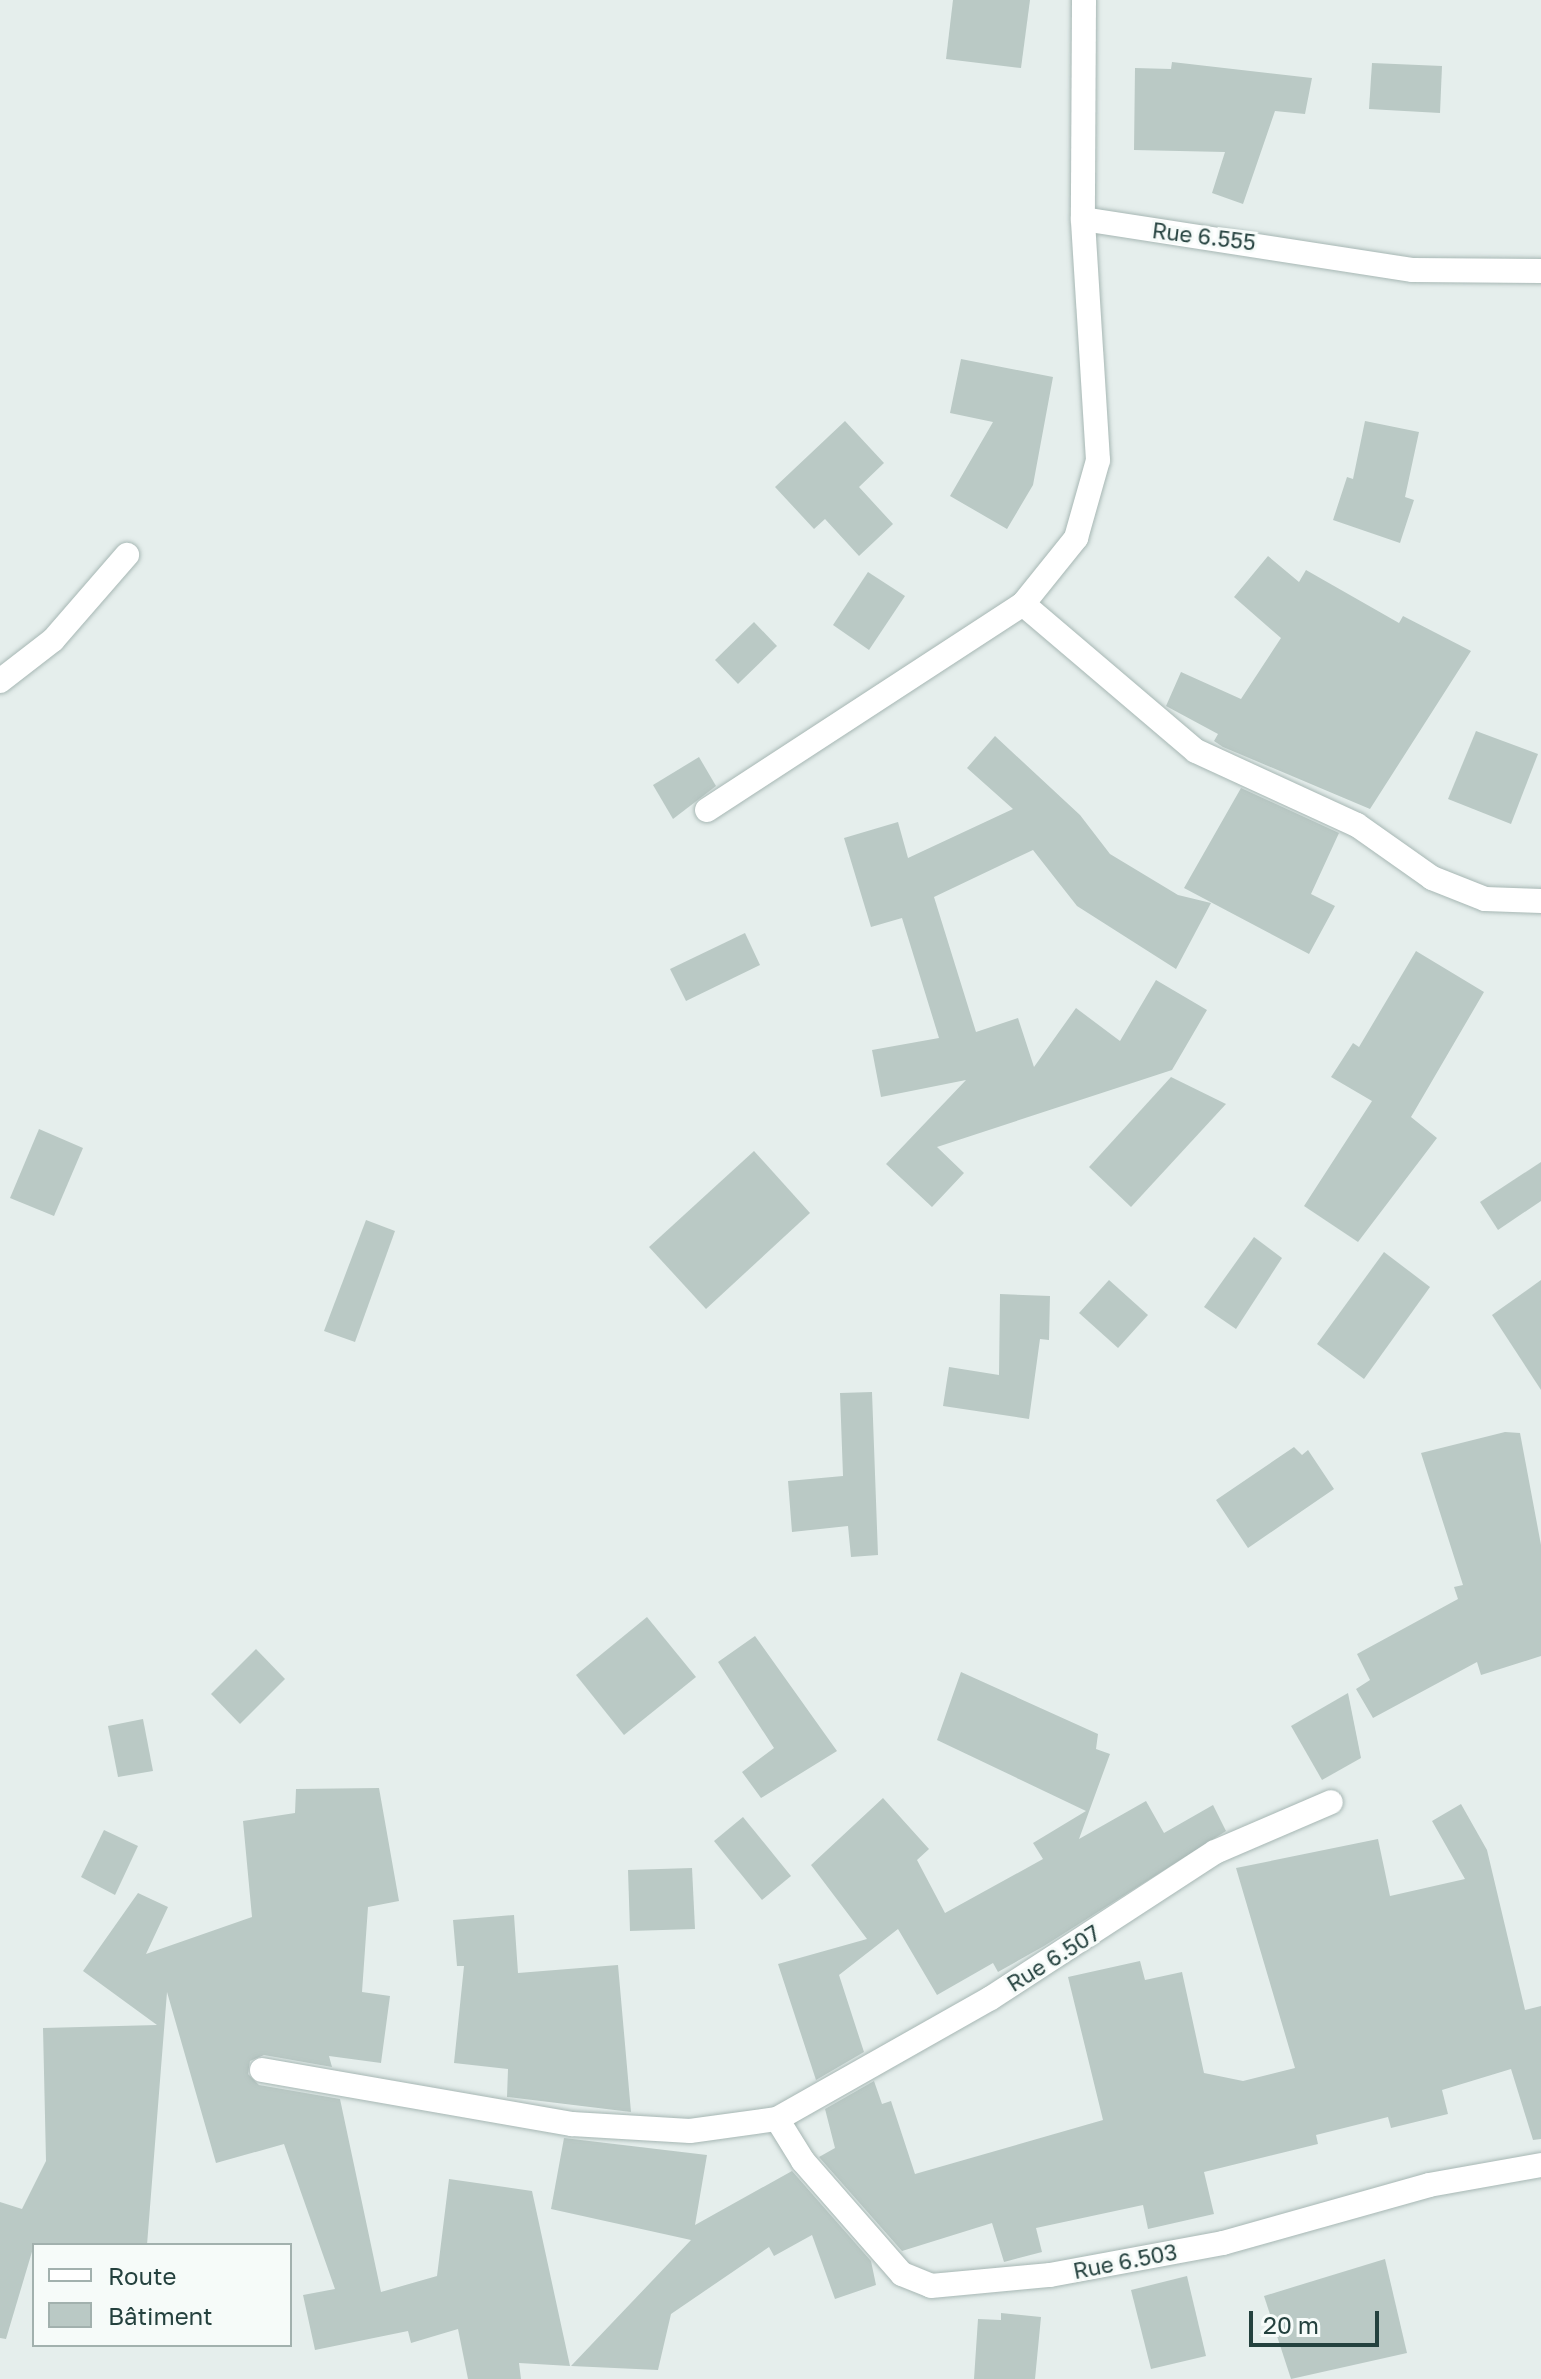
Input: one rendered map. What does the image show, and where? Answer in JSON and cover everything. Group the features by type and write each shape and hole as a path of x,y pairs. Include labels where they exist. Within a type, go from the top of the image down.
{"street":[{"path":"707,810 1023,604 1076,538 1098,460 1083,219 1084,0"},
{"name":"Rue 6.555","path":"1083,219 1413,270 1541,271"},
{"path":"0,681 53,640 127,555"},
{"path":"1023,604 1196,751 1357,825 1432,878 1485,899 1541,901"},
{"name":"Rue 6.507","path":"777,2119 991,1998 1215,1852 1331,1802"},
{"path":"262,2070 389,2087 572,2124 690,2131 777,2119"},
{"name":"Rue 6.503","path":"777,2119 803,2161 902,2274 931,2286 1050,2275 1223,2243 1429,2185 1541,2165"}],"building":[{"path":"953,0 1030,0 1021,68 946,59"},
{"path":"1172,62 1312,78 1305,114 1275,111 1243,204 1212,193 1225,152 1134,150 1135,68 1171,69"},
{"path":"1372,63 1442,66 1440,113 1369,109"},
{"path":"961,359 1053,377 1033,485 1007,529 950,496 993,422 950,413"},
{"path":"845,421 884,463 859,487 893,524 859,556 825,519 814,529 775,487"},
{"path":"1365,421 1419,432 1405,497 1414,500 1400,543 1333,520 1347,477 1353,479"},
{"path":"1268,556 1299,582 1306,570 1399,623 1403,616 1471,651 1370,809 1223,747 1214,741 1218,734 1166,706 1181,672 1241,699 1281,638 1234,597"},
{"path":"868,572 905,596 869,650 833,625"},
{"path":"754,622 777,646 738,684 715,660"},
{"path":"1476,731 1538,754 1511,824 1448,799"},
{"path":"995,736 1080,815 1110,854 1178,895 1211,903 1176,969 1077,906 1033,850 934,897 976,1032 1018,1018 1034,1067 1076,1008 1120,1041 1156,980 1207,1010 1172,1070 937,1147 964,1173 932,1207 886,1164 966,1080 881,1097 872,1050 939,1038 902,918 871,927 844,838 898,822 908,858 1013,809 967,768"},
{"path":"699,757 716,786 673,819 653,785"},
{"path":"1241,788 1339,833 1311,894 1335,906 1309,954 1184,888"},
{"path":"745,933 760,965 686,1001 670,969"},
{"path":"1416,951 1484,992 1411,1117 1437,1138 1358,1242 1304,1206 1372,1101 1331,1077 1353,1043 1359,1047"},
{"path":"1171,1077 1226,1104 1131,1207 1089,1167"},
{"path":"39,1129 83,1148 54,1216 10,1198"},
{"path":"754,1151 810,1213 706,1309 649,1247"},
{"path":"1541,1162 1541,1201 1498,1230 1480,1202"},
{"path":"366,1220 395,1231 355,1342 324,1331"},
{"path":"1254,1237 1282,1258 1236,1329 1204,1307"},
{"path":"1384,1252 1430,1287 1364,1379 1317,1344"},
{"path":"1109,1280 1148,1315 1118,1348 1079,1313"},
{"path":"1541,1280 1541,1390 1492,1315"},
{"path":"1000,1294 1050,1296 1049,1340 1040,1339 1029,1419 943,1406 949,1367 999,1375"},
{"path":"872,1392 878,1555 851,1557 848,1526 792,1532 788,1481 843,1476 840,1393"},
{"path":"1505,1432 1520,1433 1541,1545 1541,1656 1481,1675 1477,1662 1373,1718 1356,1689 1370,1680 1357,1654 1458,1599 1454,1587 1463,1585 1421,1453"},
{"path":"1294,1447 1302,1455 1308,1450 1334,1489 1248,1548 1216,1500"},
{"path":"647,1617 696,1677 624,1735 576,1675"},
{"path":"755,1636 837,1751 761,1798 742,1772 774,1748 718,1662"},
{"path":"256,1649 285,1679 240,1724 211,1694"},
{"path":"961,1672 1098,1734 1096,1749 1110,1754 1079,1839 1146,1801 1164,1833 1213,1805 1226,1831 1044,1946 998,1972 993,1963 937,1995 898,1929 839,1975 864,2052 816,2080 778,1964 867,1939 811,1865 883,1798 929,1849 917,1860 945,1913 1043,1859 1033,1843 1086,1811 937,1740"},
{"path":"1348,1693 1361,1758 1322,1780 1291,1726"},
{"path":"143,1719 153,1771 118,1777 108,1726"},
{"path":"379,1788 399,1901 368,1907 362,1992 390,1996 381,2063 329,2056 332,2067 264,2055 250,2061 248,2074 259,2085 340,2099 381,2292 437,2276 449,2179 532,2191 570,2366 519,2363 521,2379 468,2379 458,2329 411,2343 408,2331 315,2350 303,2295 335,2289 284,2144 216,2163 167,1992 147,2243 32,2243 6,2339 0,2338 0,2202 22,2209 46,2161 43,2028 157,2025 83,1971 138,1893 168,1907 146,1954 252,1917 243,1821 295,1813 296,1789"},
{"path":"1461,1804 1487,1850 1525,2010 1541,2006 1541,2139 1533,2140 1511,2069 1442,2090 1448,2114 1391,2128 1388,2117 1316,2135 1318,2144 1204,2172 1214,2214 1148,2229 1143,2205 1036,2228 1042,2252 1004,2262 992,2223 902,2251 819,2157 835,2148 825,2109 874,2081 882,2104 891,2101 915,2174 1103,2120 1068,1977 1140,1961 1145,1980 1182,1972 1204,2073 1243,2081 1295,2068 1236,1868 1378,1839 1390,1896 1465,1879 1432,1821"},
{"path":"743,1817 791,1876 762,1900 714,1841"},
{"path":"104,1830 138,1846 115,1895 81,1877"},
{"path":"692,1868 695,1929 630,1931 628,1870"},
{"path":"514,1915 518,1973 618,1965 631,2112 507,2097 508,2069 454,2063 464,1966 457,1966 453,1920"},
{"path":"564,2138 707,2155 695,2225 792,2171 871,2261 876,2285 835,2299 812,2235 774,2256 769,2247 671,2314 658,2370 571,2366 691,2240 551,2209"},
{"path":"1385,2259 1407,2353 1291,2379 1264,2296"},
{"path":"1187,2276 1206,2356 1151,2369 1131,2290"},
{"path":"1001,2313 1041,2317 1035,2379 974,2379 978,2319 1001,2320"}]}
